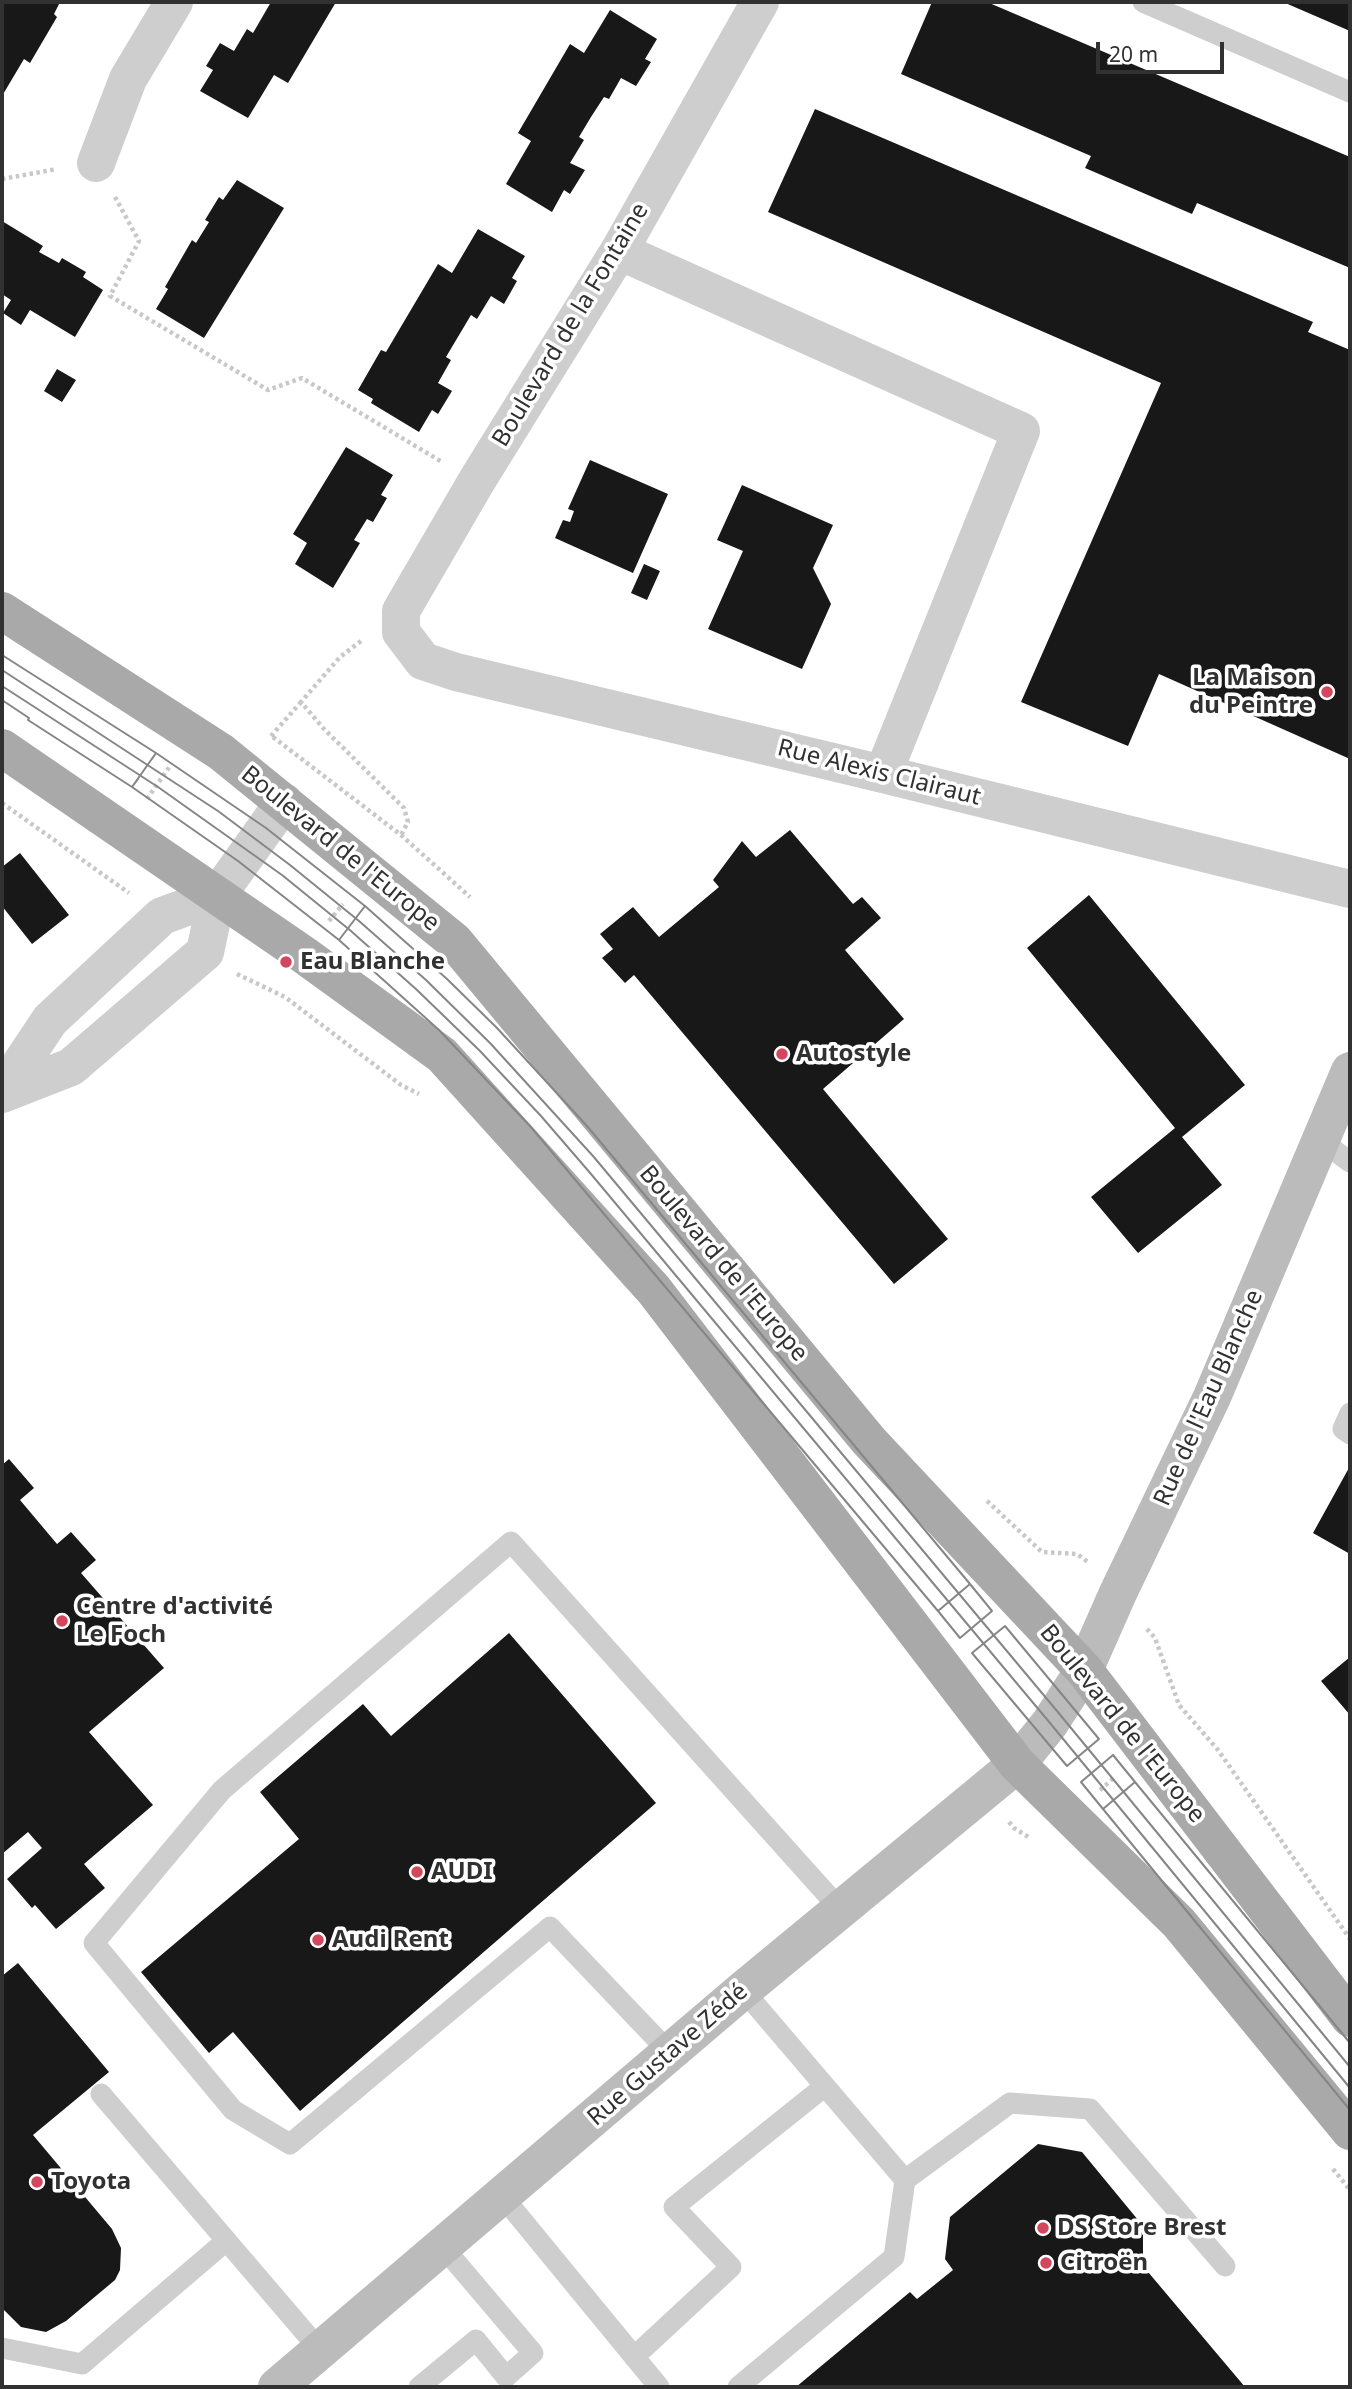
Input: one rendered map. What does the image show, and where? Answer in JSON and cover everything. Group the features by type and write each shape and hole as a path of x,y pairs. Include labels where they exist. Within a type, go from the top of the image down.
{"main road":[{"name":"Boulevard de l'Europe","path":"2,611 221,752 454,941 870,1441 1084,1671 1350,2018"},
{"path":"2,748 304,955 442,1055 654,1290 1017,1764 1179,1923 1350,2131"}],"street":[{"path":"96,163 128,79 174,2"},
{"name":"Boulevard de la Fontaine","path":"401,611 476,482 619,251 760,2"},
{"path":"619,251 1021,431 883,774"},
{"name":"Rue Alexis Clairaut","path":"401,611 401,632 413,650 423,661 456,672 1350,889"},
{"path":"2,1093 71,1068 205,952 216,896 284,803"},
{"path":"2,1093 50,1020 162,916 216,896"},
{"name":"Rue de l'Eau Blanche","path":"1054,1717 1084,1671 1118,1593 1212,1397 1336,1152 1350,1071"},
{"name":"Rue Gustave Zédé","path":"300,2374 743,1990 1017,1764 1054,1717"}],"lane":[{"path":"1143,2 1350,92"},
{"path":"1350,1413 1343,1429 1350,1434"},
{"path":"670,2053 550,1927 290,2144 233,2110 94,1943 222,1790 511,1542 841,1910"},
{"path":"743,1990 905,2180"},
{"path":"634,2357 731,2267 674,2207 825,2086"},
{"path":"101,2094 226,2241 300,2374"},
{"path":"738,2387 894,2257 905,2180 1010,2103 1090,2109 1225,2266"},
{"path":"503,2197 659,2387"},
{"path":"2,2348 82,2364 226,2241"},
{"path":"419,2387 475,2340 506,2376 533,2353 443,2248"}],"path":[{"path":"2,179 96,163 138,241 110,296 268,390 302,378 476,482"},
{"path":"271,736 340,657 401,611"},
{"path":"285,997 304,955 369,871 401,835 408,822 404,808 324,729 301,702"},
{"path":"92,868 158,787 188,731"},
{"path":"2,803 162,916"},
{"path":"205,952 230,971 285,997 401,1085 422,1096"},
{"path":"1001,1581 1042,1552"}],"building":[{"path":"2,2 60,2 54,14 57,17 30,63 24,59 2,96"},
{"path":"271,2 336,2 288,83 274,75 248,118 200,91 213,70 206,66 220,43 234,51 247,29 253,33"},
{"path":"932,2 987,2 1350,157 1350,268 1197,203 1192,214 1085,168 1091,156 901,74"},
{"path":"1283,2 1350,2 1350,31"},
{"path":"610,10 657,39 645,59 651,62 636,86 621,78 609,99 604,97 579,137 584,140 570,163 585,170 570,194 564,190 552,212 506,184 531,141 518,133 570,44 584,53"},
{"path":"815,109 1313,322 1308,332 1350,350 1350,759 1159,674 1128,746 1021,702 1161,383 768,212"},
{"path":"237,180 284,208 204,338 156,309 168,289 165,287 192,240 196,243 209,222 205,220 219,197 223,200"},
{"path":"2,221 43,246 39,252 59,263 62,258 86,272 83,277 103,290 75,337 30,310 21,325 3,313 11,300 2,294"},
{"path":"478,229 525,256 512,278 517,281 504,304 491,296 477,319 471,315 446,357 451,360 438,383 452,391 438,414 432,410 419,432 371,403 373,399 358,390 381,350 386,352 438,264 452,273"},
{"path":"57,369 76,380 62,402 44,391"},
{"path":"346,447 393,475 381,495 387,498 373,522 367,519 354,540 360,543 333,588 295,564 307,543 293,534"},
{"path":"590,460 668,494 633,573 555,538 563,520 570,522 574,511 568,509"},
{"path":"742,485 833,525 813,568 831,604 802,669 708,629 743,551 717,540"},
{"path":"644,564 660,571 647,600 631,593"},
{"name":"Autostyle","path":"790,830 853,904 862,897 881,918 845,950 904,1019 823,1089 948,1239 894,1284 634,975 625,983 602,958 613,949 600,934 633,907 659,937 719,887 713,880 742,841 756,857"},
{"path":"20,853 69,915 32,944 2,906 2,867"},
{"path":"1089,895 1245,1085 1182,1137 1222,1185 1138,1253 1091,1197 1175,1128 1027,948"},
{"name":"Centre d'activité Le Foch","path":"9,1459 34,1488 20,1500 57,1544 71,1532 96,1560 81,1573 164,1668 89,1732 153,1805 84,1864 105,1888 56,1929 35,1905 32,1908 7,1879 42,1848 28,1832 2,1854 2,1465"},
{"path":"1350,1466 1350,1554 1313,1533"},
{"name":"AUDI","path":"509,1633 656,1803 300,2111 233,2032 209,2053 141,1972 299,1839 260,1792 363,1704 391,1736"},
{"path":"1350,1657 1350,1715 1321,1681"},
{"name":"Toyota","path":"18,1963 109,2072 33,2135 112,2229 121,2248 120,2270 115,2280 66,2321 46,2332 21,2327 2,2308 2,1976"},
{"name":"Citroën","path":"1038,2144 1082,2152 1143,2226 1143,2266 1245,2387 796,2387 910,2292 917,2299 953,2270 945,2259 950,2217"}],"tram line":[{"path":"2,655 156,753 152,759"},
{"path":"2,670 218,811 290,865 426,980 490,1043 593,1156 1057,1711 1350,2067"},
{"path":"2,686 158,787 282,875 351,931 480,1051 591,1174 1050,1723 1350,2088"},
{"path":"2,700 29,718 28,720 132,787 138,779"},
{"path":"156,753 266,828 365,906 339,940 238,861 132,787 156,753"},
{"path":"365,906 497,1028 587,1126 970,1584 938,1611 530,1126 439,1030 339,940 365,906"},
{"path":"970,1584 992,1611 960,1638 938,1611 970,1584"},
{"path":"1005,1626 1099,1739 1067,1766 972,1653 1005,1626"},
{"path":"1113,1755 1135,1782 1103,1809 1081,1782 1113,1755"},
{"path":"1350,2043 1135,1782 1103,1809 1350,2110"}],"place":[{"name":"La Maison du Peintre","path":"1327,692"},
{"name":"Eau Blanche","path":"286,962"},
{"name":"Autostyle","path":"782,1054"},
{"name":"Centre d'activité Le Foch","path":"62,1621"},
{"name":"AUDI","path":"417,1872"},
{"name":"Audi Rent","path":"318,1940"},
{"name":"Toyota","path":"37,2182"},
{"name":"DS Store Brest","path":"1043,2228"},
{"name":"Citroën","path":"1046,2263"}]}
